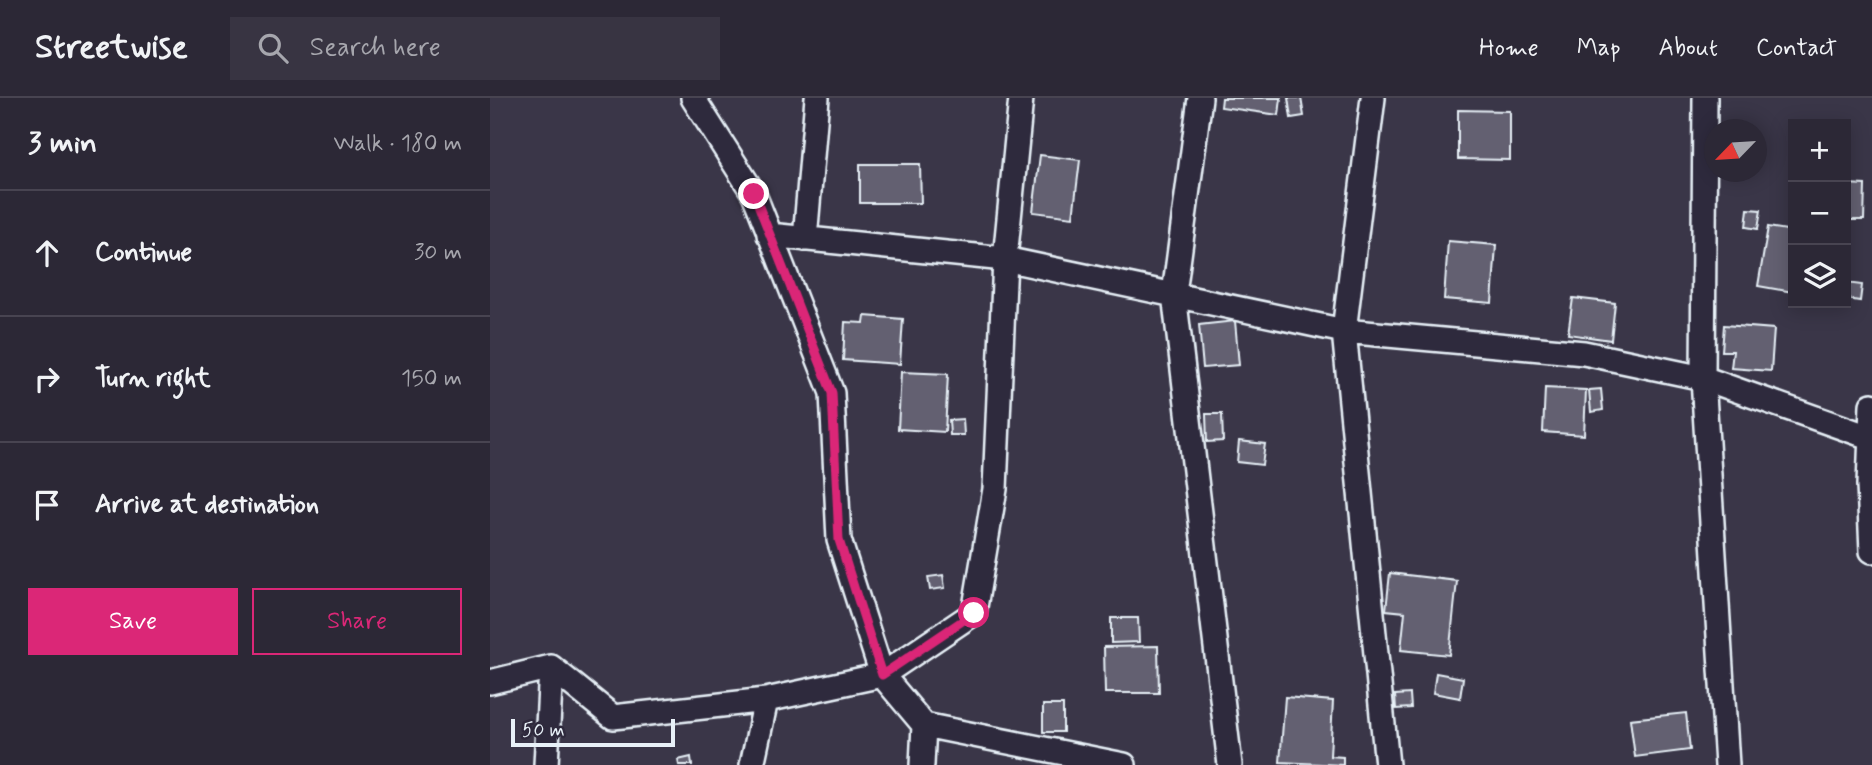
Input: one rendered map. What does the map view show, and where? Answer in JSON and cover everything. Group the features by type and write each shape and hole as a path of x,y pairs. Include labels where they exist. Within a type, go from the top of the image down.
{"street":[{"path":"693,98 754,194 832,393 839,540 882,675 924,725 1076,760 1124,765"},
{"path":"805,239 817,98"},
{"path":"551,667 613,717 766,700 882,675 974,613 995,488 1005,259 1021,98"},
{"path":"1200,98 1174,293 1230,765"},
{"path":"1373,98 1345,331 1387,765"},
{"path":"1705,98 1703,378 1727,765"},
{"path":"769,235 1005,259 1345,331 1584,353 1703,378 1871,438"},
{"path":"1872,405 1872,551"},
{"path":"490,682 551,667"},
{"path":"546,765 551,667"},
{"path":"752,765 766,700"},
{"path":"922,765 924,725"}],"building":[{"path":"1222,98 1281,98 1279,115 1221,107"},
{"path":"1288,98 1301,98 1304,116 1291,118"},
{"path":"1458,110 1510,111 1510,160 1458,159"},
{"path":"1040,155 1080,160 1073,217 1033,212"},
{"path":"860,164 920,164 921,203 860,203"},
{"path":"1851,184 1865,185 1864,220 1851,220"},
{"path":"1748,209 1761,210 1758,229 1746,227"},
{"path":"1768,227 1788,230 1788,291 1758,286"},
{"path":"1448,241 1496,245 1492,303 1444,299"},
{"path":"1851,284 1862,285 1860,301 1851,300"},
{"path":"1573,298 1615,303 1611,340 1568,334"},
{"path":"865,316 903,319 900,364 843,360 845,322 864,323"},
{"path":"1235,321 1239,365 1203,368 1199,325"},
{"path":"1724,325 1774,329 1771,371 1731,368 1733,351 1722,351"},
{"path":"901,372 948,374 945,432 898,429"},
{"path":"1545,388 1586,390 1584,435 1543,432"},
{"path":"1601,389 1603,410 1591,412 1589,390"},
{"path":"1206,414 1222,414 1223,441 1207,442"},
{"path":"963,419 964,435 950,435 949,420"},
{"path":"1239,441 1265,444 1262,465 1237,462"},
{"path":"1390,573 1457,581 1449,655 1401,650 1405,612 1386,610"},
{"path":"943,575 945,588 930,590 928,577"},
{"path":"1111,618 1138,618 1139,642 1111,643"},
{"path":"1158,646 1159,693 1105,693 1104,647"},
{"path":"1436,673 1463,678 1460,698 1433,693"},
{"path":"1410,694 1411,708 1396,709 1395,695"},
{"path":"1285,697 1333,701 1330,756 1343,757 1343,765 1280,762"},
{"path":"1043,705 1063,705 1063,732 1043,732"},
{"path":"1686,713 1690,750 1635,757 1630,719"},
{"path":"691,757 692,765 679,765 678,760"}],"route":[{"path":"754,194 832,393 839,540 882,675 974,613"}]}
